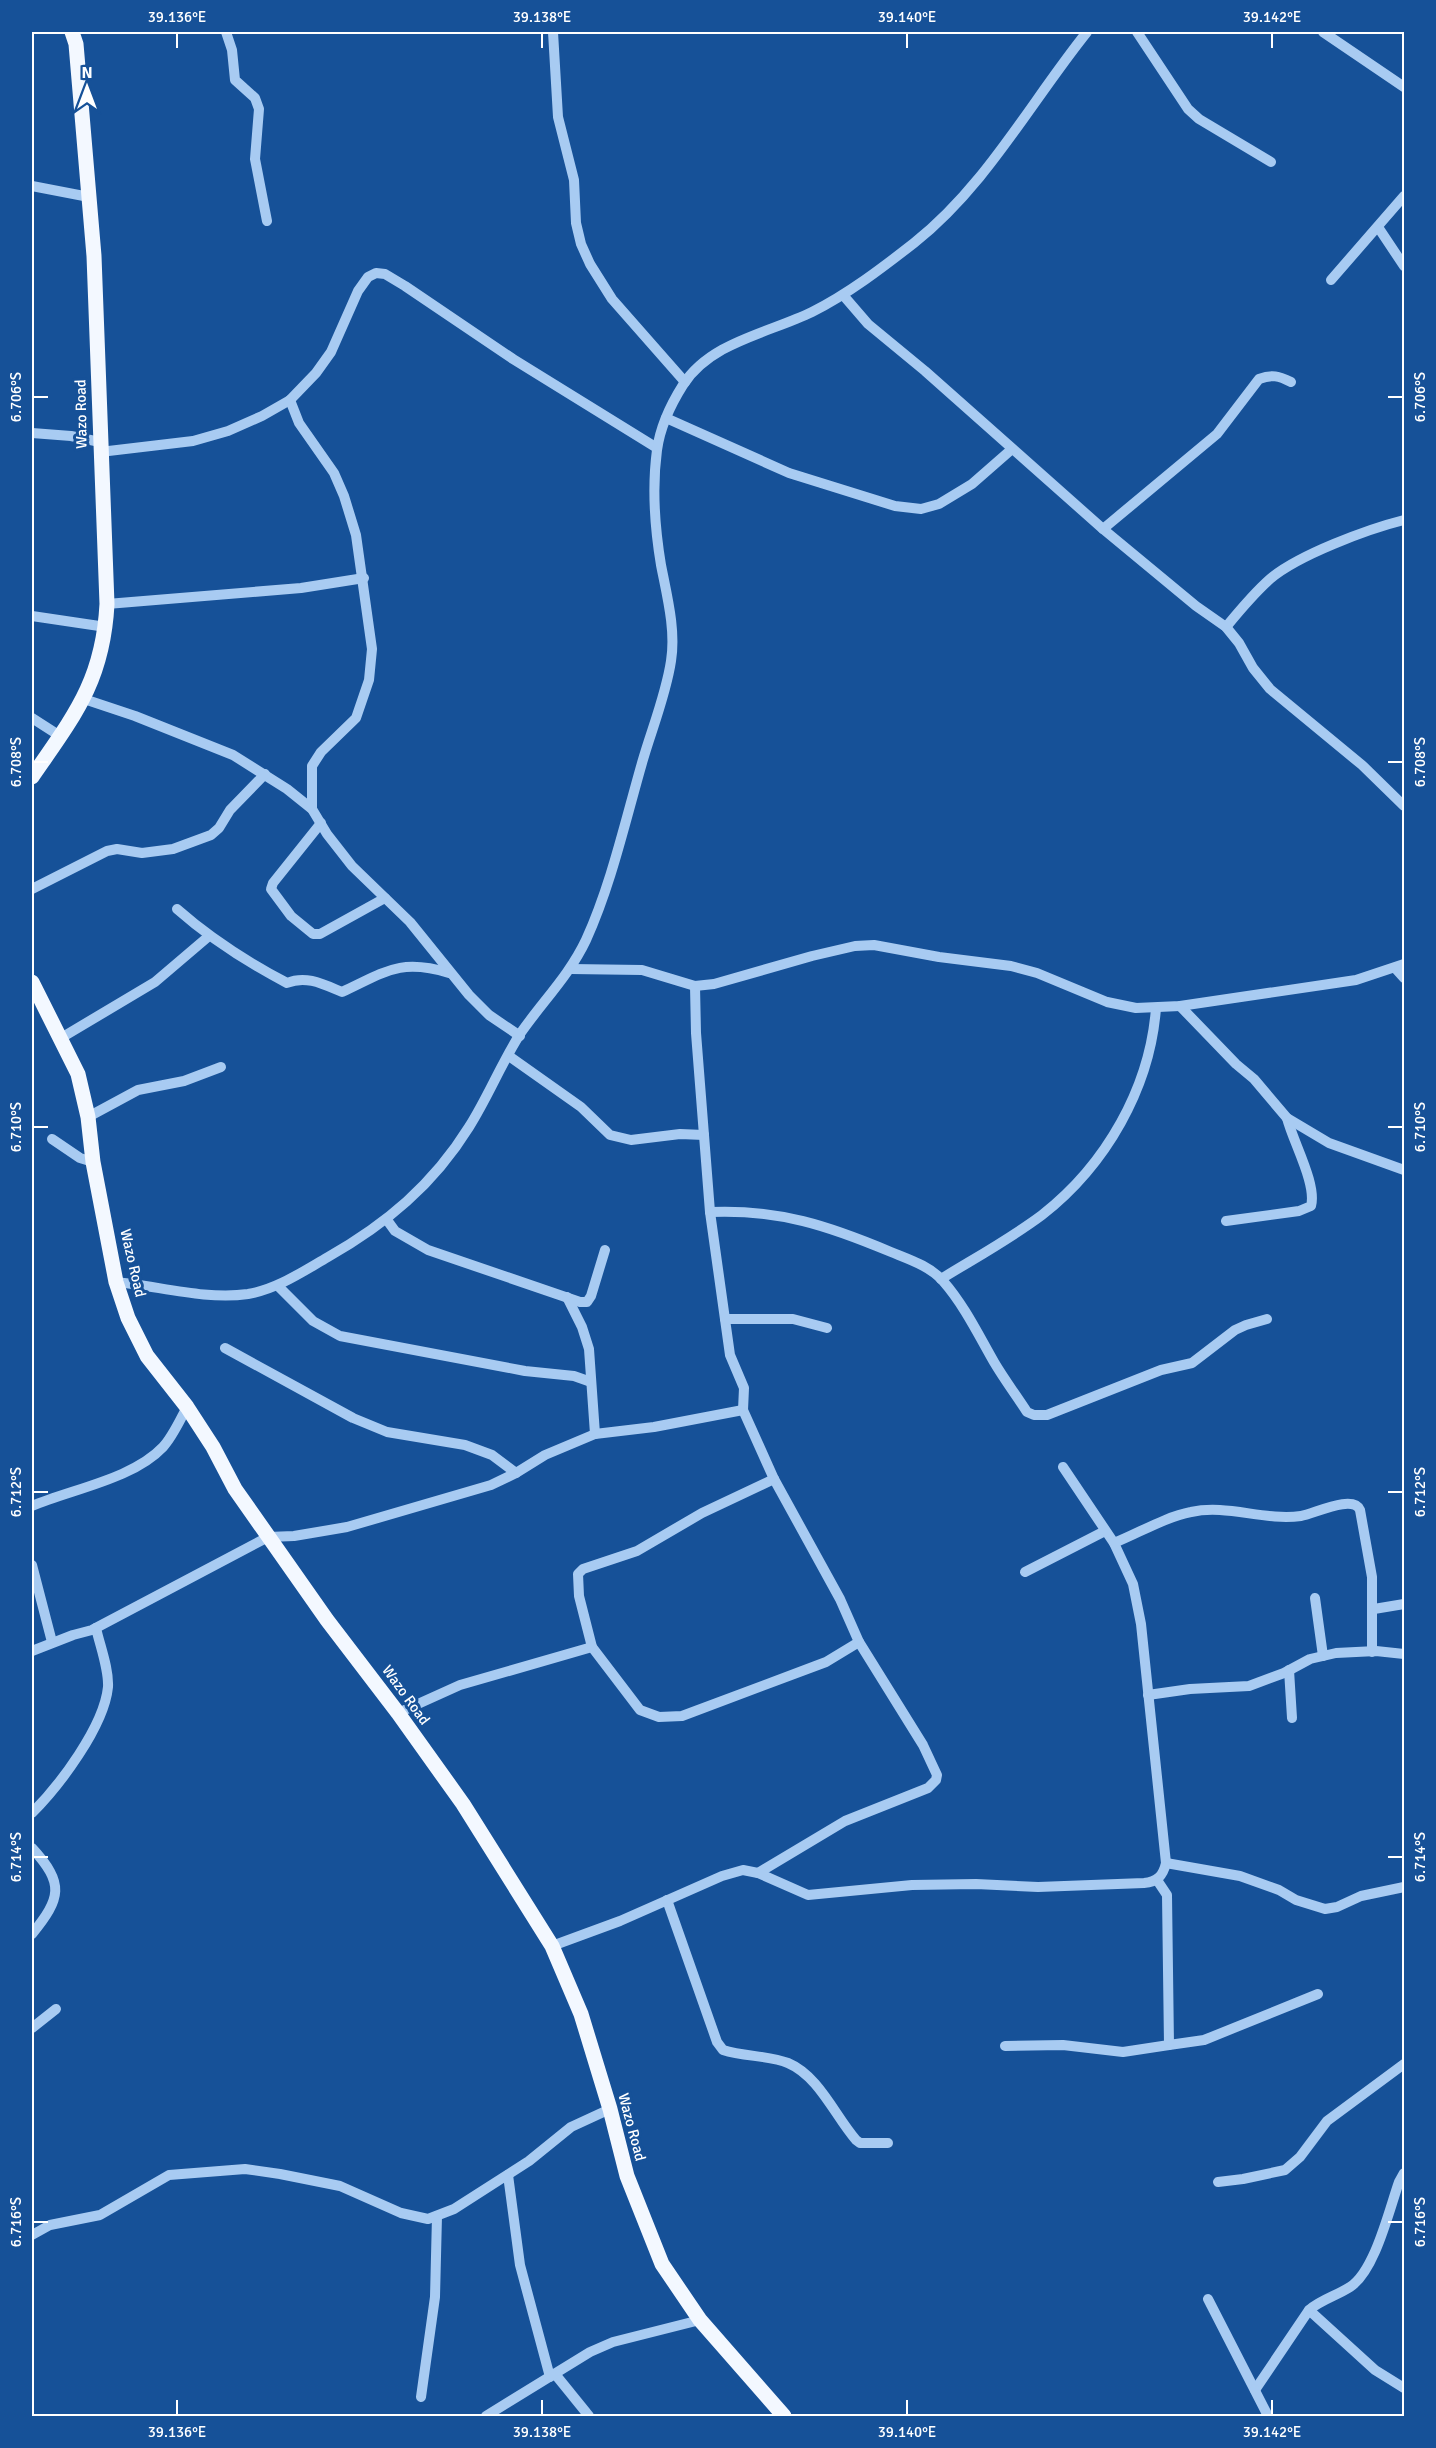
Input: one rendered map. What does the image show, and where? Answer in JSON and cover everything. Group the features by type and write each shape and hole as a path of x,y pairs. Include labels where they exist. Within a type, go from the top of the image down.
{"main road":[{"name":"Wazo Road","path":"32,777 84,699 100,657 106,627 98,335 76,44 72,32"},
{"name":"Wazo Road","path":"32,982 78,1074 88,1117 93,1162 116,1282 128,1318 147,1356 187,1407 235,1489 268,1537 463,1804 552,1946 581,2014 610,2109 627,2176 662,2264 700,2320 784,2416"}],"street":[{"path":"226,32 232,51 235,80 255,98 259,109 255,159 267,221"},
{"path":"553,32 558,117 574,180 576,223 581,244 590,264 612,300 685,382"},
{"path":"116,1282 208,1294 247,1294 278,1286 387,1220 420,1191 468,1130 520,1036 571,969 587,938 604,891 671,662 669,607 660,558 656,498 657,448 666,418 685,382 701,364 728,347 810,313 843,295 918,239 957,205 982,175 1087,32"},
{"path":"1137,32 1188,109 1199,119 1271,162"},
{"path":"1323,32 1404,87"},
{"path":"32,186 89,197"},
{"path":"1331,280 1404,196"},
{"path":"1378,227 1404,266"},
{"path":"32,433 71,436 100,447 193,441 228,431 262,416 290,400 316,373 331,352 358,291 368,277 376,273 385,274 444,311 513,359 657,448"},
{"path":"843,295 868,324 925,371 1103,529 1196,606 1226,627 1239,643 1252,668 1270,689 1362,765 1404,806"},
{"path":"1103,529 1217,434 1259,380 1267,376 1278,375 1291,382"},
{"path":"290,400 299,423 334,473 344,496 356,535 372,649 369,680 356,718 321,752 312,766 312,809"},
{"path":"666,418 789,472 895,506 921,509 939,504 972,484 1012,449"},
{"path":"1226,627 1247,600 1271,578 1297,561 1404,520"},
{"path":"107,604 301,588 363,578"},
{"path":"32,616 106,627"},
{"path":"84,699 135,716 233,755 266,774 312,809 352,866 410,922 449,973 489,1015 520,1036"},
{"path":"32,718 60,736"},
{"path":"32,889 107,851 117,849 142,853 173,849 212,836 238,801 266,774"},
{"path":"321,823 273,883 271,889 291,916 313,934 320,934 385,898"},
{"path":"177,909 209,936 250,964 287,983 298,978 320,983 342,992 383,971 397,967 428,967 449,973"},
{"path":"61,1038 155,982 209,936"},
{"path":"571,969 642,970 695,986 714,984 855,946 874,945 939,957 1011,966 1037,973 1107,1002 1136,1008 1180,1006 1356,980 1400,966 1404,978"},
{"path":"695,986 696,1033 710,1212 730,1355 744,1388 744,1410 774,1479 840,1599 859,1642 923,1745 937,1775 936,1780 928,1788 845,1821 758,1873"},
{"path":"1180,1006 1236,1064 1254,1079 1287,1118 1329,1143 1404,1170"},
{"path":"941,1279 1016,1234 1042,1215 1066,1195 1088,1168 1124,1116 1145,1073 1154,1038 1156,1008"},
{"path":"509,1056 580,1107 610,1135 630,1140 680,1134 704,1135"},
{"path":"88,1117 138,1090 184,1081 221,1067"},
{"path":"1226,1221 1299,1211 1311,1206 1313,1200 1306,1168 1293,1139 1287,1118"},
{"path":"52,1139 80,1158 93,1162"},
{"path":"710,1212 745,1210 798,1218 850,1234 920,1264 941,1279 962,1307 1027,1412 1034,1415 1047,1414 1161,1370 1192,1363 1235,1330 1267,1319"},
{"path":"387,1220 395,1231 428,1250 587,1302 591,1296 605,1250"},
{"path":"278,1286 313,1321 340,1336 525,1371 574,1376 591,1382"},
{"path":"567,1297 590,1349 595,1434"},
{"path":"725,1319 793,1319 827,1328"},
{"path":"225,1348 353,1418 387,1432 465,1445 492,1455 516,1473"},
{"path":"32,1506 129,1470 152,1457 165,1445 187,1407"},
{"path":"32,1651 96,1628 268,1537 294,1536 347,1527 475,1490 516,1473 545,1455 595,1434 662,1426 744,1410"},
{"path":"552,1946 620,1921 722,1876 743,1870 758,1873 808,1895 912,1885 976,1884 1038,1887 1144,1883 1156,1880 1166,1863 1141,1624 1133,1584 1114,1544 1062,1467"},
{"path":"774,1479 702,1513 637,1551 583,1569 578,1574 579,1596 592,1647 640,1710 659,1717 682,1716 826,1662 859,1642"},
{"path":"1114,1544 1191,1512 1213,1510 1251,1512 1267,1516 1300,1516 1348,1503 1356,1505 1360,1510 1372,1577 1374,1609 1372,1652"},
{"path":"1025,1572 1104,1531"},
{"path":"32,1565 52,1642"},
{"path":"1315,1598 1323,1656"},
{"path":"1374,1609 1404,1604"},
{"path":"32,1813 51,1792 97,1724 108,1685 96,1628"},
{"path":"398,1713 460,1685 592,1647"},
{"path":"1148,1695 1190,1689 1249,1686 1310,1659 1336,1653 1404,1654"},
{"path":"1289,1670 1292,1718"},
{"path":"32,1848 51,1872 56,1887 56,1895 44,1918 32,1934"},
{"path":"1166,1863 1240,1875 1279,1890 1296,1900 1325,1909 1337,1907 1361,1896 1404,1887"},
{"path":"1156,1880 1167,1895 1169,2044"},
{"path":"667,1900 717,2042 723,2050 788,2063 802,2073 829,2101 856,2140 860,2143 888,2143"},
{"path":"1005,2046 1063,2045 1124,2052 1204,2040 1318,1994"},
{"path":"32,2028 56,2009"},
{"path":"1218,2182 1243,2180 1285,2170 1300,2157 1327,2121 1404,2064"},
{"path":"32,2235 50,2225 100,2214 169,2175 245,2169 340,2186 401,2213 418,2218 437,2216 454,2209 508,2175 571,2127 610,2109"},
{"path":"1255,2390 1309,2310 1320,2301 1350,2287 1360,2279 1369,2264 1404,2173"},
{"path":"508,2175 520,2265 553,2375 589,2416"},
{"path":"421,2397 435,2297 437,2216"},
{"path":"1208,2299 1268,2416"},
{"path":"1309,2310 1368,2364 1404,2388"},
{"path":"486,2416 590,2352 613,2342 700,2320"}]}
